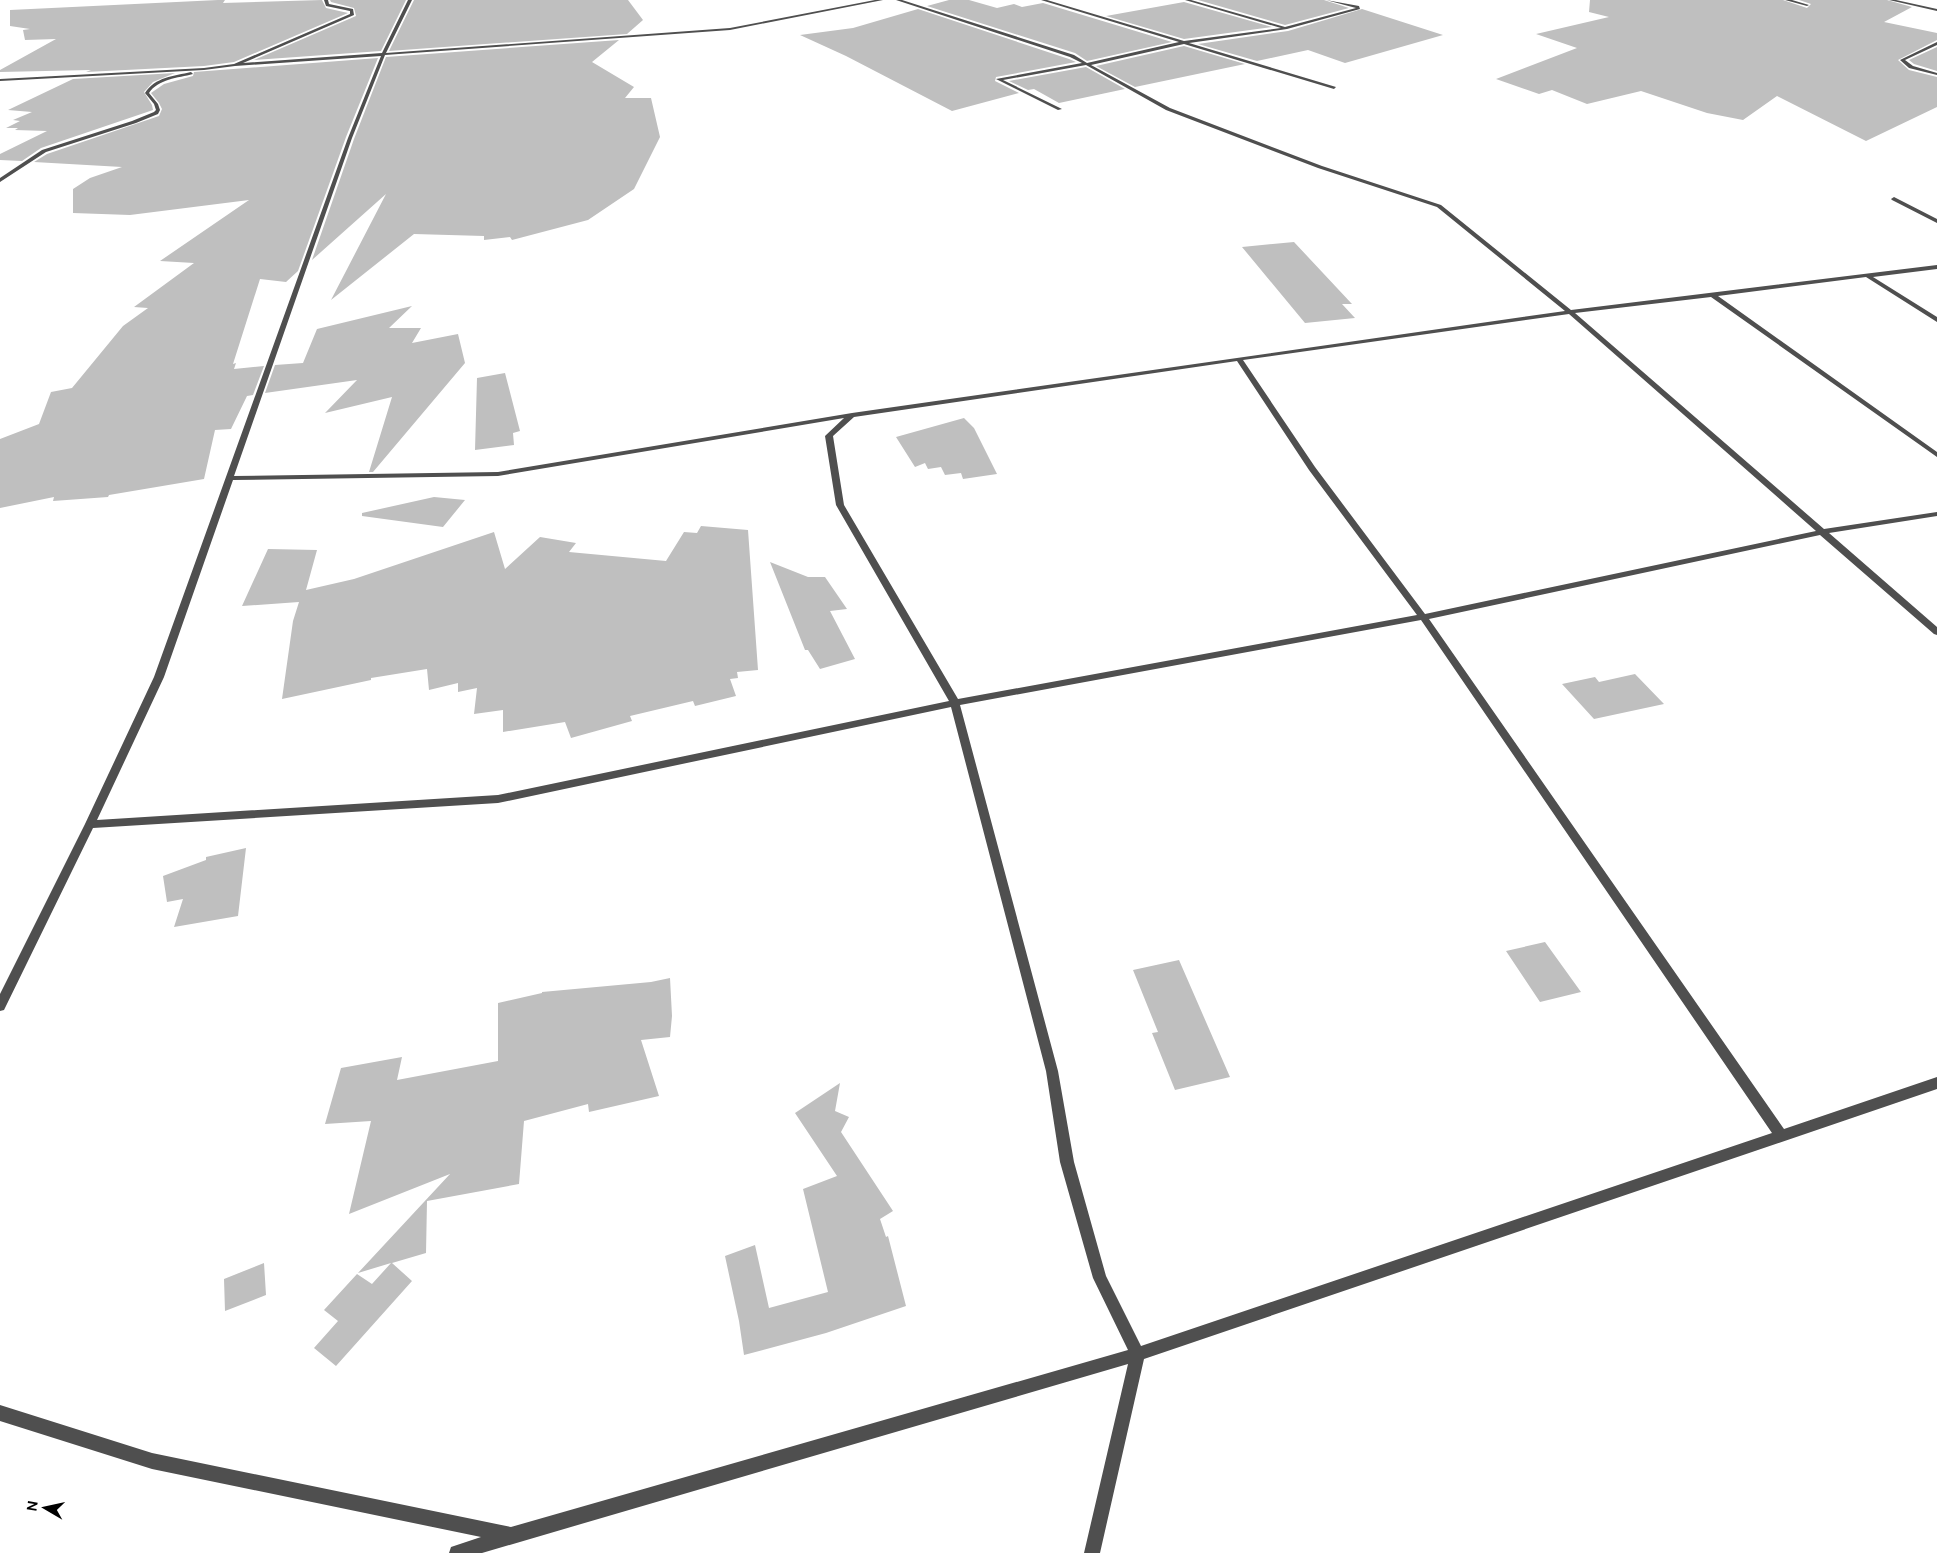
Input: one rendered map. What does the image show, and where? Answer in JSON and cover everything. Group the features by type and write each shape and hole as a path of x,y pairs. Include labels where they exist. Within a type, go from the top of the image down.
{"street":[{"path":"235,65 316,28 352,15 352,10 327,6 326,0"},
{"path":"0,1006 160,677 350,138 384,53 410,0"},
{"path":"0,80 204,69 384,53 730,29 881,0"},
{"path":"898,0 1072,56 1168,109 1320,167 1439,206 1570,312 1937,632"},
{"path":"1043,0 1334,88"},
{"path":"1188,0 1286,28"},
{"path":"1060,109 998,79 1087,64 1187,42 1286,28 1359,8 1328,0"},
{"path":"1788,0 1807,5"},
{"path":"1891,0 1937,10"},
{"path":"1937,43 1902,60 1911,67 1937,74"},
{"path":"0,180 24,162 44,151 156,114 158,110 156,104 146,93 149,88 160,82 204,69"},
{"path":"1894,199 1937,221"},
{"path":"230,478 498,474 852,415 1240,359 1570,312 1937,268"},
{"path":"1869,277 1937,320"},
{"path":"1714,296 1937,455"},
{"path":"1240,359 1312,468 1423,617 1781,1135"},
{"path":"852,415 829,436 840,505 955,703 1052,1070 1067,1162 1100,1278 1138,1354 1092,1553"},
{"path":"90,824 498,799 955,703 1423,617 1822,532 1937,514"},
{"path":"457,1553 512,1535 1138,1354 1937,1083"},
{"path":"0,1413 152,1461 512,1535"}],"building":[{"path":"225,0 223,3 322,0 326,8 348,13 234,62 204,66 86,72 91,70 0,72 0,70 56,39 25,40 23,30 30,29 10,26 10,10"},
{"path":"330,0 406,0 381,51 254,60 356,16 354,8 331,2"},
{"path":"414,0 628,0 643,20 627,34 389,51"},
{"path":"949,0 969,0 997,8 1014,4 1022,7 1043,3 1172,42 1087,61 1075,53 927,6"},
{"path":"1198,0 1324,0 1349,8 1285,25"},
{"path":"1590,0 1783,0 1807,8 1811,4 1799,0 1887,0 1912,7 1884,22 1937,33 1937,40 1898,60 1909,70 1937,77 1937,107 1866,141 1777,96 1743,120 1707,113 1641,91 1587,104 1552,90 1539,94 1496,79 1577,48 1536,34 1609,17 1589,12"},
{"path":"1184,2 1272,27 1184,39 1106,16"},
{"path":"918,9 1076,62 996,77 995,81 1019,93 952,111 846,56 800,35 853,28"},
{"path":"1362,9 1443,35 1345,63 1308,50 1257,61 1198,44 1288,31"},
{"path":"619,40 592,62 634,87 625,98 651,98 660,137 634,189 588,220 512,240 510,237 484,240 484,236 414,234 331,300 386,194 312,260 354,139 386,57"},
{"path":"1184,46 1245,64 1135,87 1096,66"},
{"path":"1937,47 1937,71 1914,64 1909,60"},
{"path":"378,58 346,137 298,271 286,282 260,279 233,364 236,363 234,369 264,366 253,395 247,396 231,429 215,430 204,479 109,495 108,497 53,501 54,497 0,508 0,439 39,424 51,392 72,388 123,326 148,308 134,307 194,263 160,261 249,200 130,215 73,213 73,189 90,178 122,167 34,162 47,154 159,116 162,109 151,93 164,84 193,76 194,72"},
{"path":"1086,67 1125,89 1059,103 1034,89 1028,90 1009,81"},
{"path":"175,73 153,82 144,92 153,110 41,148 22,161 0,160 0,154 47,131 6,128 20,121 13,120 32,112 8,110 73,79"},
{"path":"1294,242 1352,304 1342,304 1355,318 1305,323 1242,247"},
{"path":"412,306 389,328 421,328 412,343 458,334 465,363 373,472 369,472 392,397 325,413 357,380 265,393 275,365 303,363 317,329"},
{"path":"505,373 520,431 513,433 514,445 475,450 477,378"},
{"path":"964,418 974,428 997,474 963,479 961,473 945,475 941,467 928,469 925,463 915,467 896,437"},
{"path":"434,497 465,500 443,527 362,516 362,513"},
{"path":"701,526 748,530 758,670 737,672 738,678 730,679 736,696 695,706 693,701 630,716 632,721 571,738 565,722 503,732 503,710 474,714 477,688 458,692 458,683 429,690 427,669 371,678 371,680 282,699 293,621 299,602 242,606 268,549 317,550 306,590 354,579 494,532 505,569 540,537 576,543 569,552 666,561 684,532 697,533"},
{"path":"770,562 808,577 825,577 847,609 830,611 855,659 820,669 808,650 805,650"},
{"path":"1635,674 1664,704 1594,719 1562,684 1595,677 1599,682"},
{"path":"246,848 238,916 174,927 183,899 167,902 163,876 206,860 206,857"},
{"path":"1545,942 1581,992 1540,1002 1506,951"},
{"path":"1179,960 1230,1077 1175,1090 1152,1033 1158,1032 1133,970"},
{"path":"670,978 672,1016 670,1037 641,1040 659,1096 589,1112 588,1104 524,1121 519,1184 427,1201 426,1253 392,1263 412,1281 336,1366 314,1348 338,1321 324,1310 357,1274 372,1284 391,1263 358,1273 450,1174 349,1214 371,1121 325,1124 341,1068 402,1057 397,1080 498,1061 498,1003 542,992 651,982"},
{"path":"840,1083 835,1111 849,1117 841,1132 893,1211 880,1219 886,1237 888,1236 906,1306 826,1333 744,1355 725,1256 755,1245 769,1308 828,1292 803,1189 837,1176 795,1113"},
{"path":"264,1263 266,1295 225,1311 224,1279"}]}
